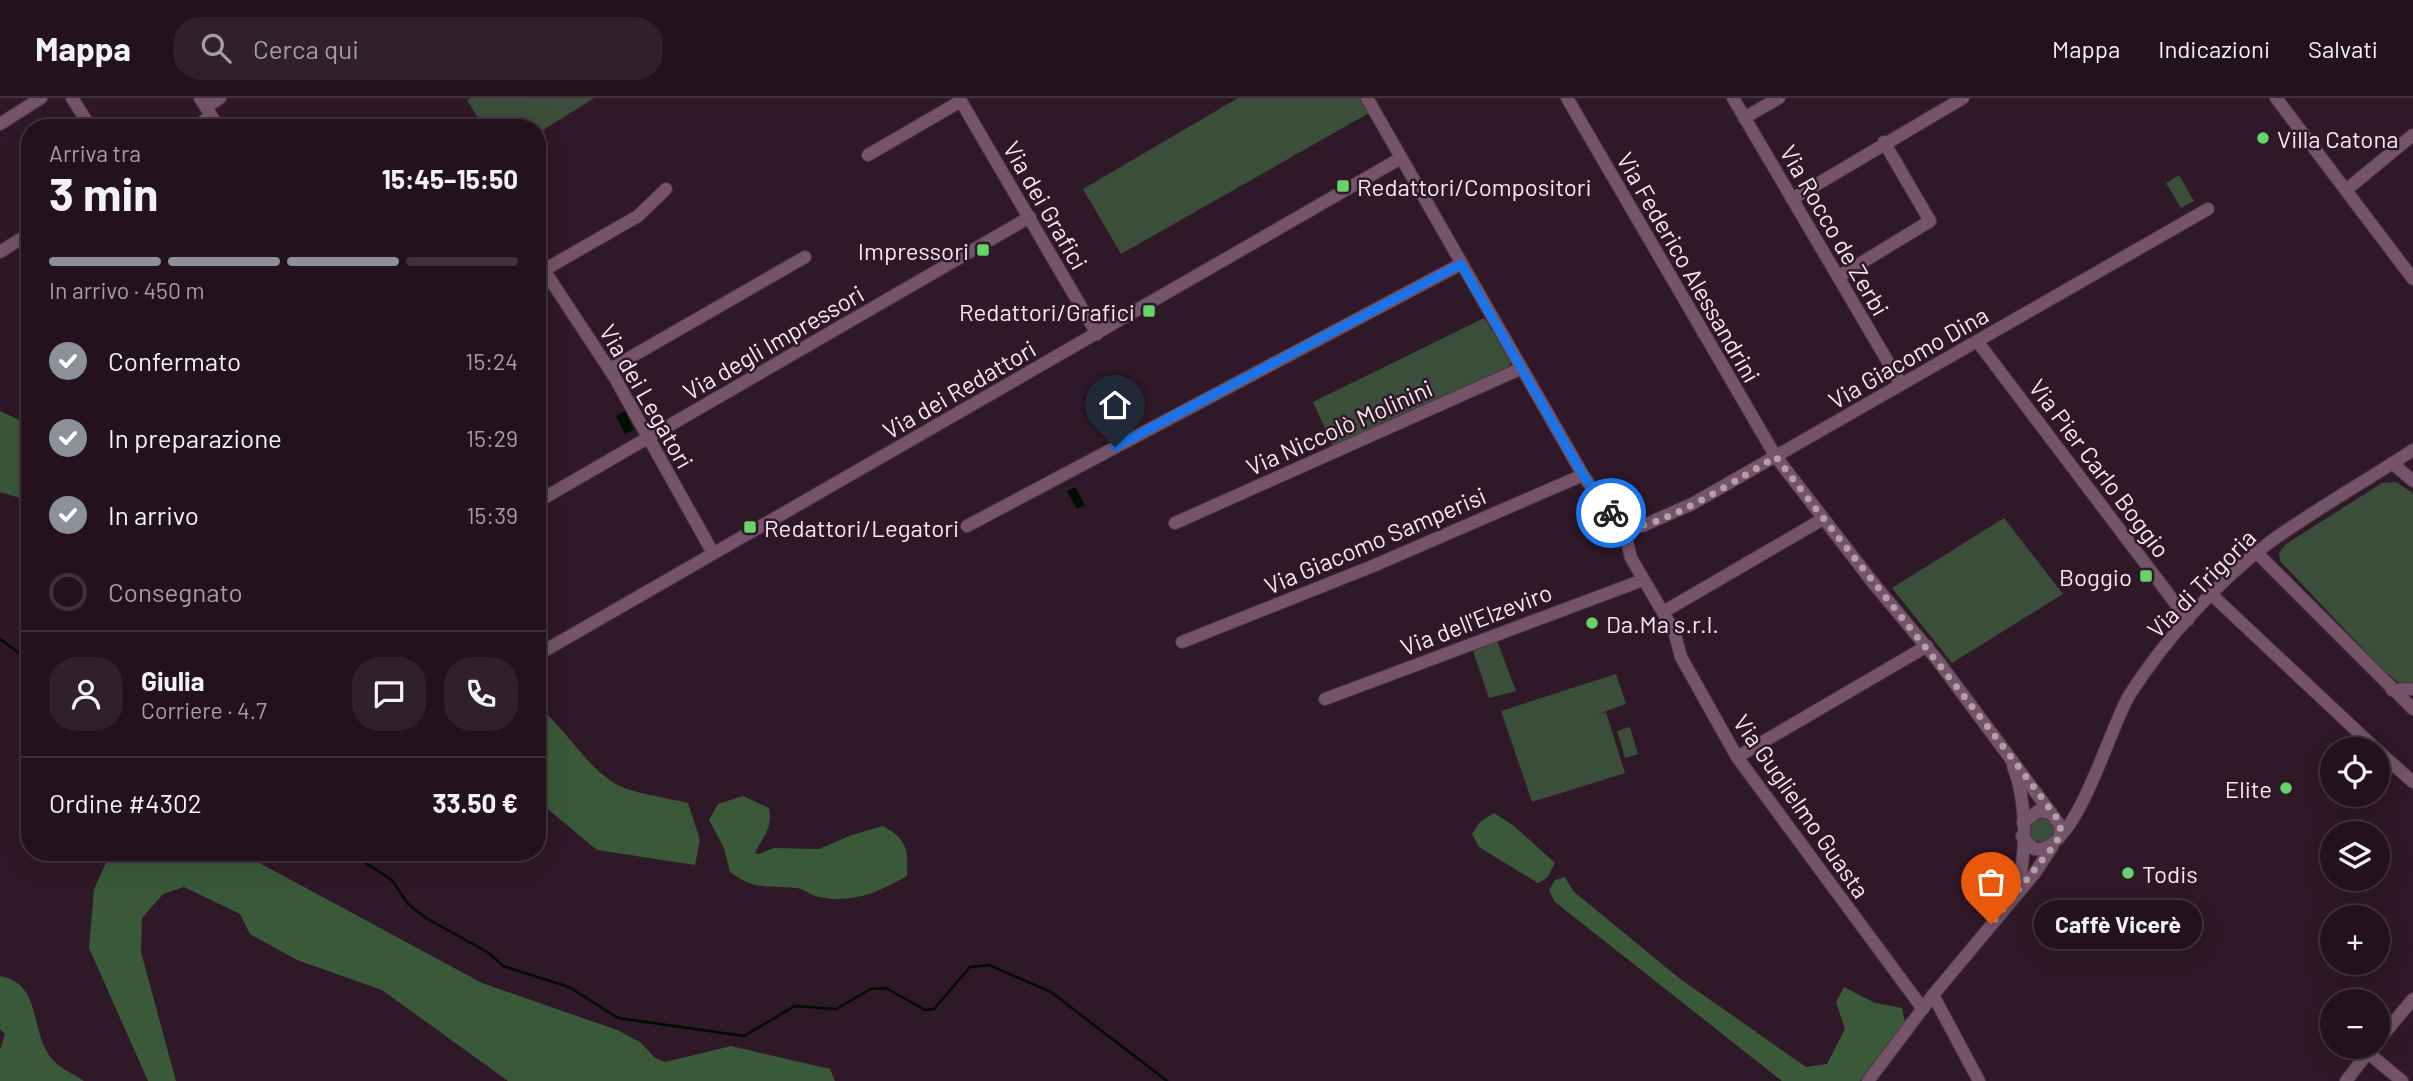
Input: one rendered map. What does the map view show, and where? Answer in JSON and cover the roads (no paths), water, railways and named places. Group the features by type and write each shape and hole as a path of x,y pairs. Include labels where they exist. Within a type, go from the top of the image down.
{"street":[{"path":"0,124 41,98"},
{"path":"72,98 85,119"},
{"path":"205,107 220,98"},
{"path":"1367,98 1583,475 1604,506 1623,525"},
{"name":"Via Federico Alessandrini","path":"1567,98 1776,457 1927,646 2051,813"},
{"name":"Via Rocco de Zerbi","path":"1733,98 1901,384"},
{"path":"1744,118 1779,98"},
{"path":"1792,199 1884,142 1963,98"},
{"path":"2276,98 2413,279"},
{"path":"867,155 960,99"},
{"name":"Via dei Grafici","path":"960,99 1097,334"},
{"path":"2346,190 2413,135"},
{"path":"1838,277 1930,221 1884,142"},
{"name":"Via dei Redattori","path":"546,650 1401,158"},
{"path":"546,268 633,219 666,189"},
{"name":"Via Giacomo Dina","path":"1623,525 1642,526 1665,517 1776,457 2208,209"},
{"name":"Via degli Impressori","path":"546,497 1030,217"},
{"path":"0,251 21,238"},
{"path":"610,369 805,257"},
{"path":"967,526 1461,264"},
{"name":"Via dei Legatori","path":"546,279 610,369 713,553"},
{"name":"Via Pier Carlo Boggio","path":"1977,341 2188,620"},
{"name":"Via Niccolò Molinini","path":"1175,523 1520,369"},
{"name":"Via di Trigoria","path":"1868,1081 2056,842 2082,802 2128,697 2188,620 2257,553 2413,450"},
{"path":"2392,463 2413,481"},
{"name":"Via Giacomo Samperisi","path":"1182,642 1373,566 1583,475"},
{"path":"1670,608 1823,519"},
{"name":"Via Guglielmo Guasta","path":"1623,525 1628,550 1674,631 1681,657 1737,757 1923,1009"},
{"path":"2257,553 2413,709"},
{"name":"Via dell'Elzeviro","path":"1325,699 1643,580"},
{"path":"2212,596 2363,737"},
{"path":"1737,757 1927,646"},
{"path":"2392,690 2413,689"},
{"name":"Via di Trigoria","path":"2008,756 2019,785 2022,829 2022,865 2016,893"},
{"path":"2390,762 2413,782"},
{"path":"2051,813 2059,821 2056,842 2034,849 2022,829 2031,813 2065,811 2082,802"},
{"path":"1933,995 1979,1081"},
{"path":"2390,1027 2413,999"},
{"path":"2346,1081 2364,1059"},
{"path":"2380,1059 2402,1081"}],"waterway":[{"path":"0,639 21,654"},
{"path":"363,861 392,880 408,904 426,918 489,953 503,966 569,987 618,1018 744,1036 795,1006 836,1009 871,989 886,988 925,1010 934,1009 970,967 989,965 1051,992 1167,1081"}],"place":[{"name":"Villa Catona","path":"2263,138"},
{"name":"Redattori/Compositori","path":"1343,186"},
{"name":"Impressori","path":"983,250"},
{"name":"Redattori/Grafici","path":"1149,311"},
{"name":"Redattori/Legatori","path":"750,527"},
{"name":"Boggio","path":"2146,576"},
{"name":"Da.Ma s.r.l.","path":"1592,623"},
{"name":"Elite","path":"2286,788"},
{"name":"Todis","path":"2128,873"},
{"name":"Caffè Vicerè","path":"1991,924"}]}
